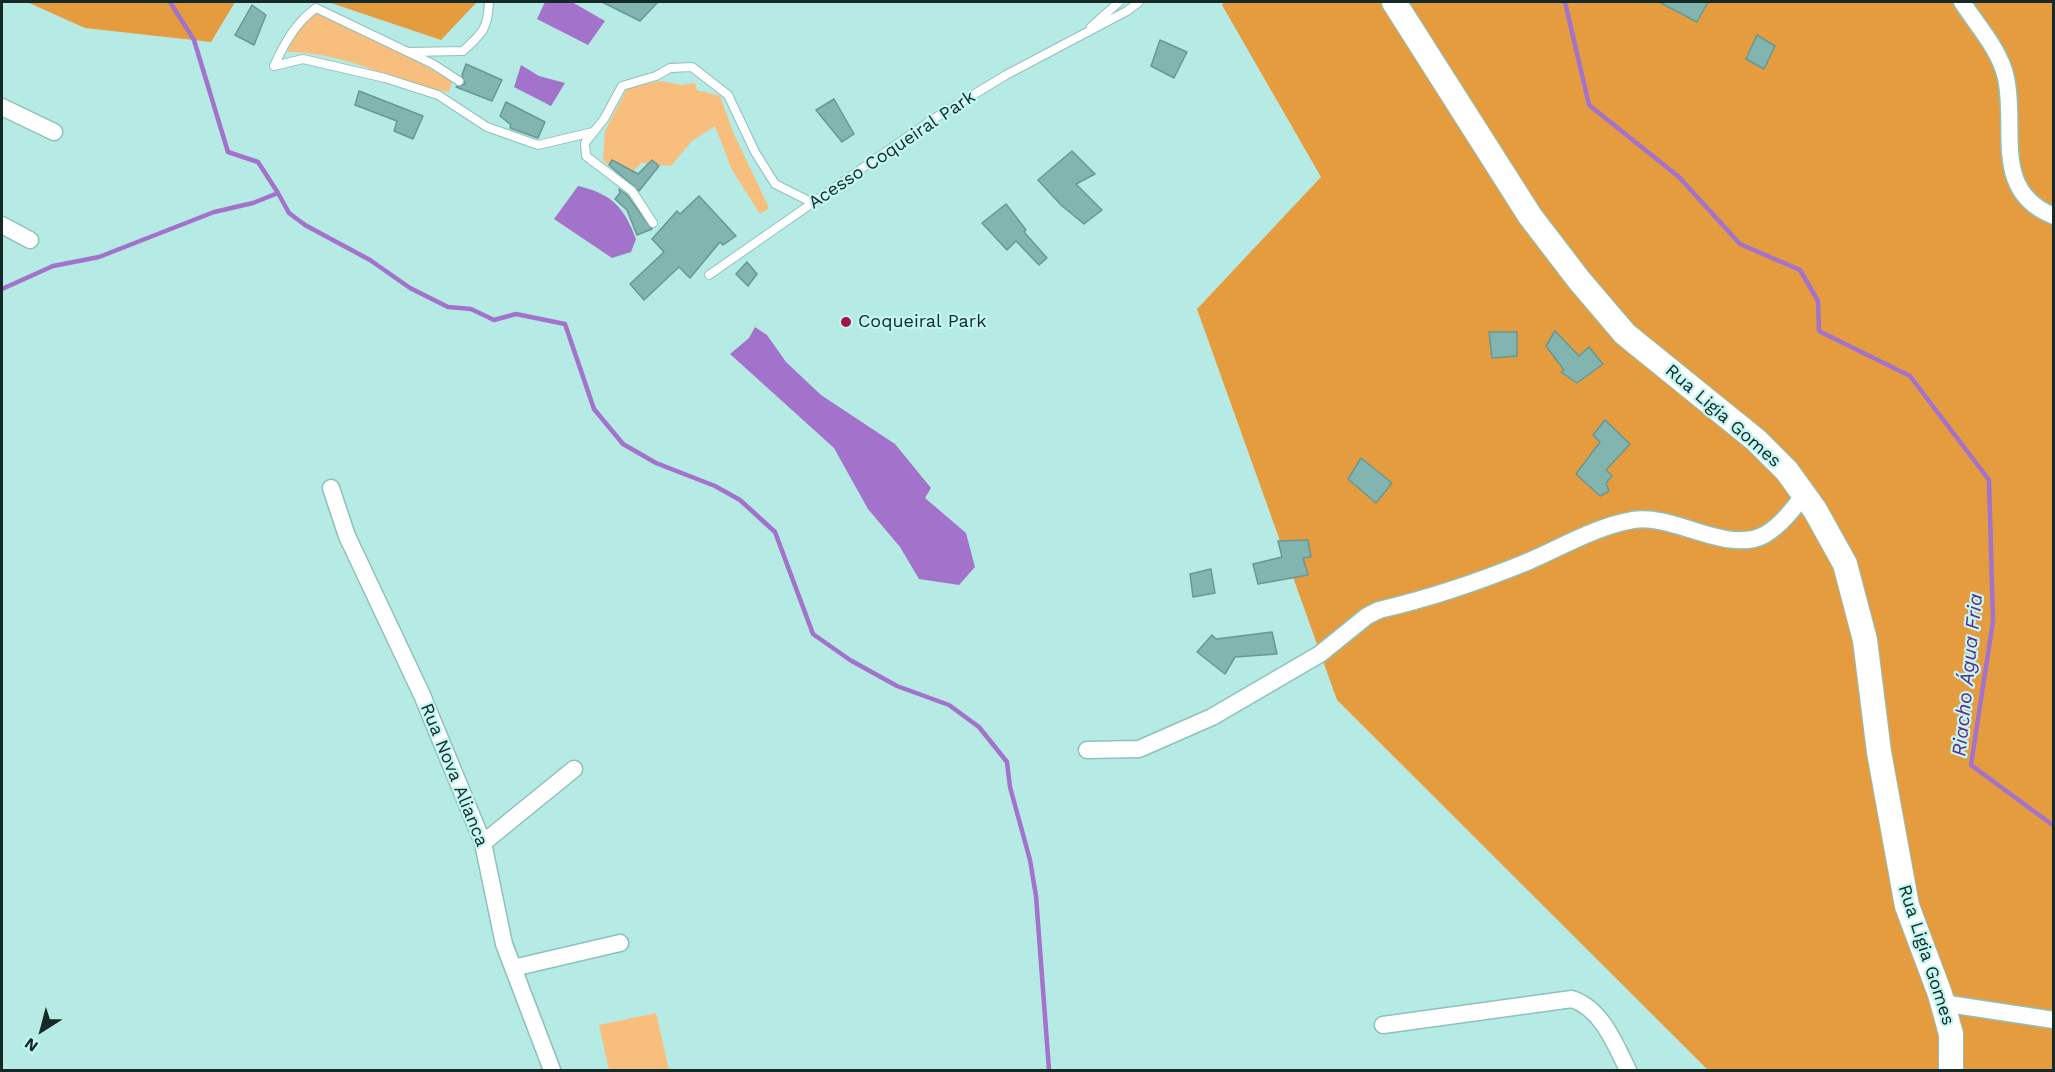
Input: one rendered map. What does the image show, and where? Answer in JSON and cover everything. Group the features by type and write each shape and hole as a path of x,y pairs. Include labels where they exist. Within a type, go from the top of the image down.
{"street":[{"name":"Rua Ligia Gomes","path":"1394,2 1530,216 1579,280 1626,334 1756,440 1787,471 1845,564 1865,640 1892,833 1906,906 1951,1034 1951,1071"},
{"path":"1962,2 1998,57 2006,77 2010,165 2017,184 2026,199 2039,210 2054,216"},
{"path":"2,107 54,132"},
{"path":"2,225 30,240"},
{"name":"Rua Nova Alianca","path":"331,488 347,536 422,695 483,843 504,944 552,1071"},
{"path":"1087,750 1139,749 1173,736 1212,717 1320,654 1368,616 1466,587 1606,528 1632,520 1649,519 1733,539 1753,539 1779,524 1804,495"},
{"path":"483,843 574,769"},
{"path":"513,968 620,943"},
{"path":"1383,1025 1572,999 1585,1003 1596,1013 1628,1071"},
{"path":"1942,1003 2054,1020"}],"lane":[{"path":"406,52 463,51 480,36 488,23 489,2"},
{"name":"Acesso Coqueiral Park","path":"1082,36 1119,2"},
{"name":"Acesso Coqueiral Park","path":"709,275 930,121 1006,75 1082,36 1139,2"},
{"path":"459,81 452,75 316,8 305,16 283,46 274,66 303,59 385,78 438,95 487,127 538,145 593,132"},
{"path":"653,223 632,191 586,156 585,143 604,119 622,86 656,76 670,68 692,67 728,95 755,152 776,184 813,203"}],"shaded area":[{"path":"27,2 235,2 211,42 85,28"},
{"path":"328,2 477,2 441,40"},
{"path":"545,2 572,2 605,21 588,45 537,19"},
{"path":"1224,2 2053,2 2053,1070 1708,1070 1337,700 1197,309 1321,177 1222,5"},
{"path":"318,13 384,43 452,81 449,92 428,88 330,57 287,52 305,16"},
{"path":"521,65 539,76 565,83 551,106 514,87"},
{"path":"661,81 682,85 695,83 697,90 720,96 733,132 769,208 760,214 732,170 715,126 692,141 671,166 641,163 633,172 613,169 603,160 605,131 628,87"},
{"path":"578,186 600,193 621,210 636,239 631,252 612,258 554,219"},
{"path":"755,327 767,335 786,362 821,395 895,444 931,488 925,498 966,533 975,567 959,585 919,579 900,547 868,509 834,448 730,354 749,338"},
{"path":"656,1013 669,1070 609,1070 599,1025"}],"building":[{"path":"602,2 658,2 640,21"},
{"path":"1659,2 1708,2 1697,22"},
{"path":"252,5 266,15 254,45 235,35"},
{"path":"1757,35 1775,46 1764,69 1746,59"},
{"path":"1160,40 1187,52 1174,78 1151,66"},
{"path":"466,64 502,80 492,101 456,87 465,84 462,75"},
{"path":"359,91 423,116 413,139 394,131 397,121 355,105"},
{"path":"834,99 854,134 842,142 816,110"},
{"path":"506,102 545,122 538,138 510,128 511,125 500,116"},
{"path":"1072,151 1095,174 1076,184 1102,210 1084,224 1061,205 1038,180"},
{"path":"612,160 638,174 652,160 659,166 639,191 609,165"},
{"path":"619,189 627,195 652,229 637,235 627,210 615,199 620,193"},
{"path":"699,196 736,236 723,245 720,242 690,278 679,267 644,300 630,284 664,252 652,239 677,211 680,214"},
{"path":"1006,204 1026,230 1024,232 1047,258 1039,265 1016,241 1007,250 982,223"},
{"path":"747,262 757,274 748,286 736,274"},
{"path":"1555,331 1579,356 1589,347 1603,364 1577,383 1561,372 1564,370 1546,346"},
{"path":"1489,332 1517,332 1517,356 1492,358"},
{"path":"1605,420 1630,444 1606,470 1612,476 1606,483 1609,491 1600,496 1576,474 1600,442 1593,435"},
{"path":"1361,458 1392,483 1376,503 1348,479"},
{"path":"1308,540 1311,557 1303,558 1308,575 1258,584 1253,564 1282,557 1278,541"},
{"path":"1211,569 1215,593 1193,597 1190,574"},
{"path":"1272,632 1277,654 1235,657 1225,674 1197,652 1212,635 1216,639"}],"waterway":[{"path":"170,2 194,40 228,152 258,162 278,193"},
{"name":"Riacho Água Fria","path":"1565,2 1589,105 1679,177 1740,244 1800,270 1818,301 1819,331 1910,376 1989,480 1993,621 1971,765 2054,826"},
{"path":"2,289 53,266 99,257 214,212 253,203 278,193 289,213 305,225 370,260 410,288 448,307 471,309 494,320 516,314 565,324 594,409 623,444 656,463 715,486 740,500 775,532 813,634 850,660 897,686 949,705 979,727 1007,762 1010,787 1030,860 1036,896 1049,1070"}],"place":[{"name":"Coqueiral Park","path":"846,322"}]}
